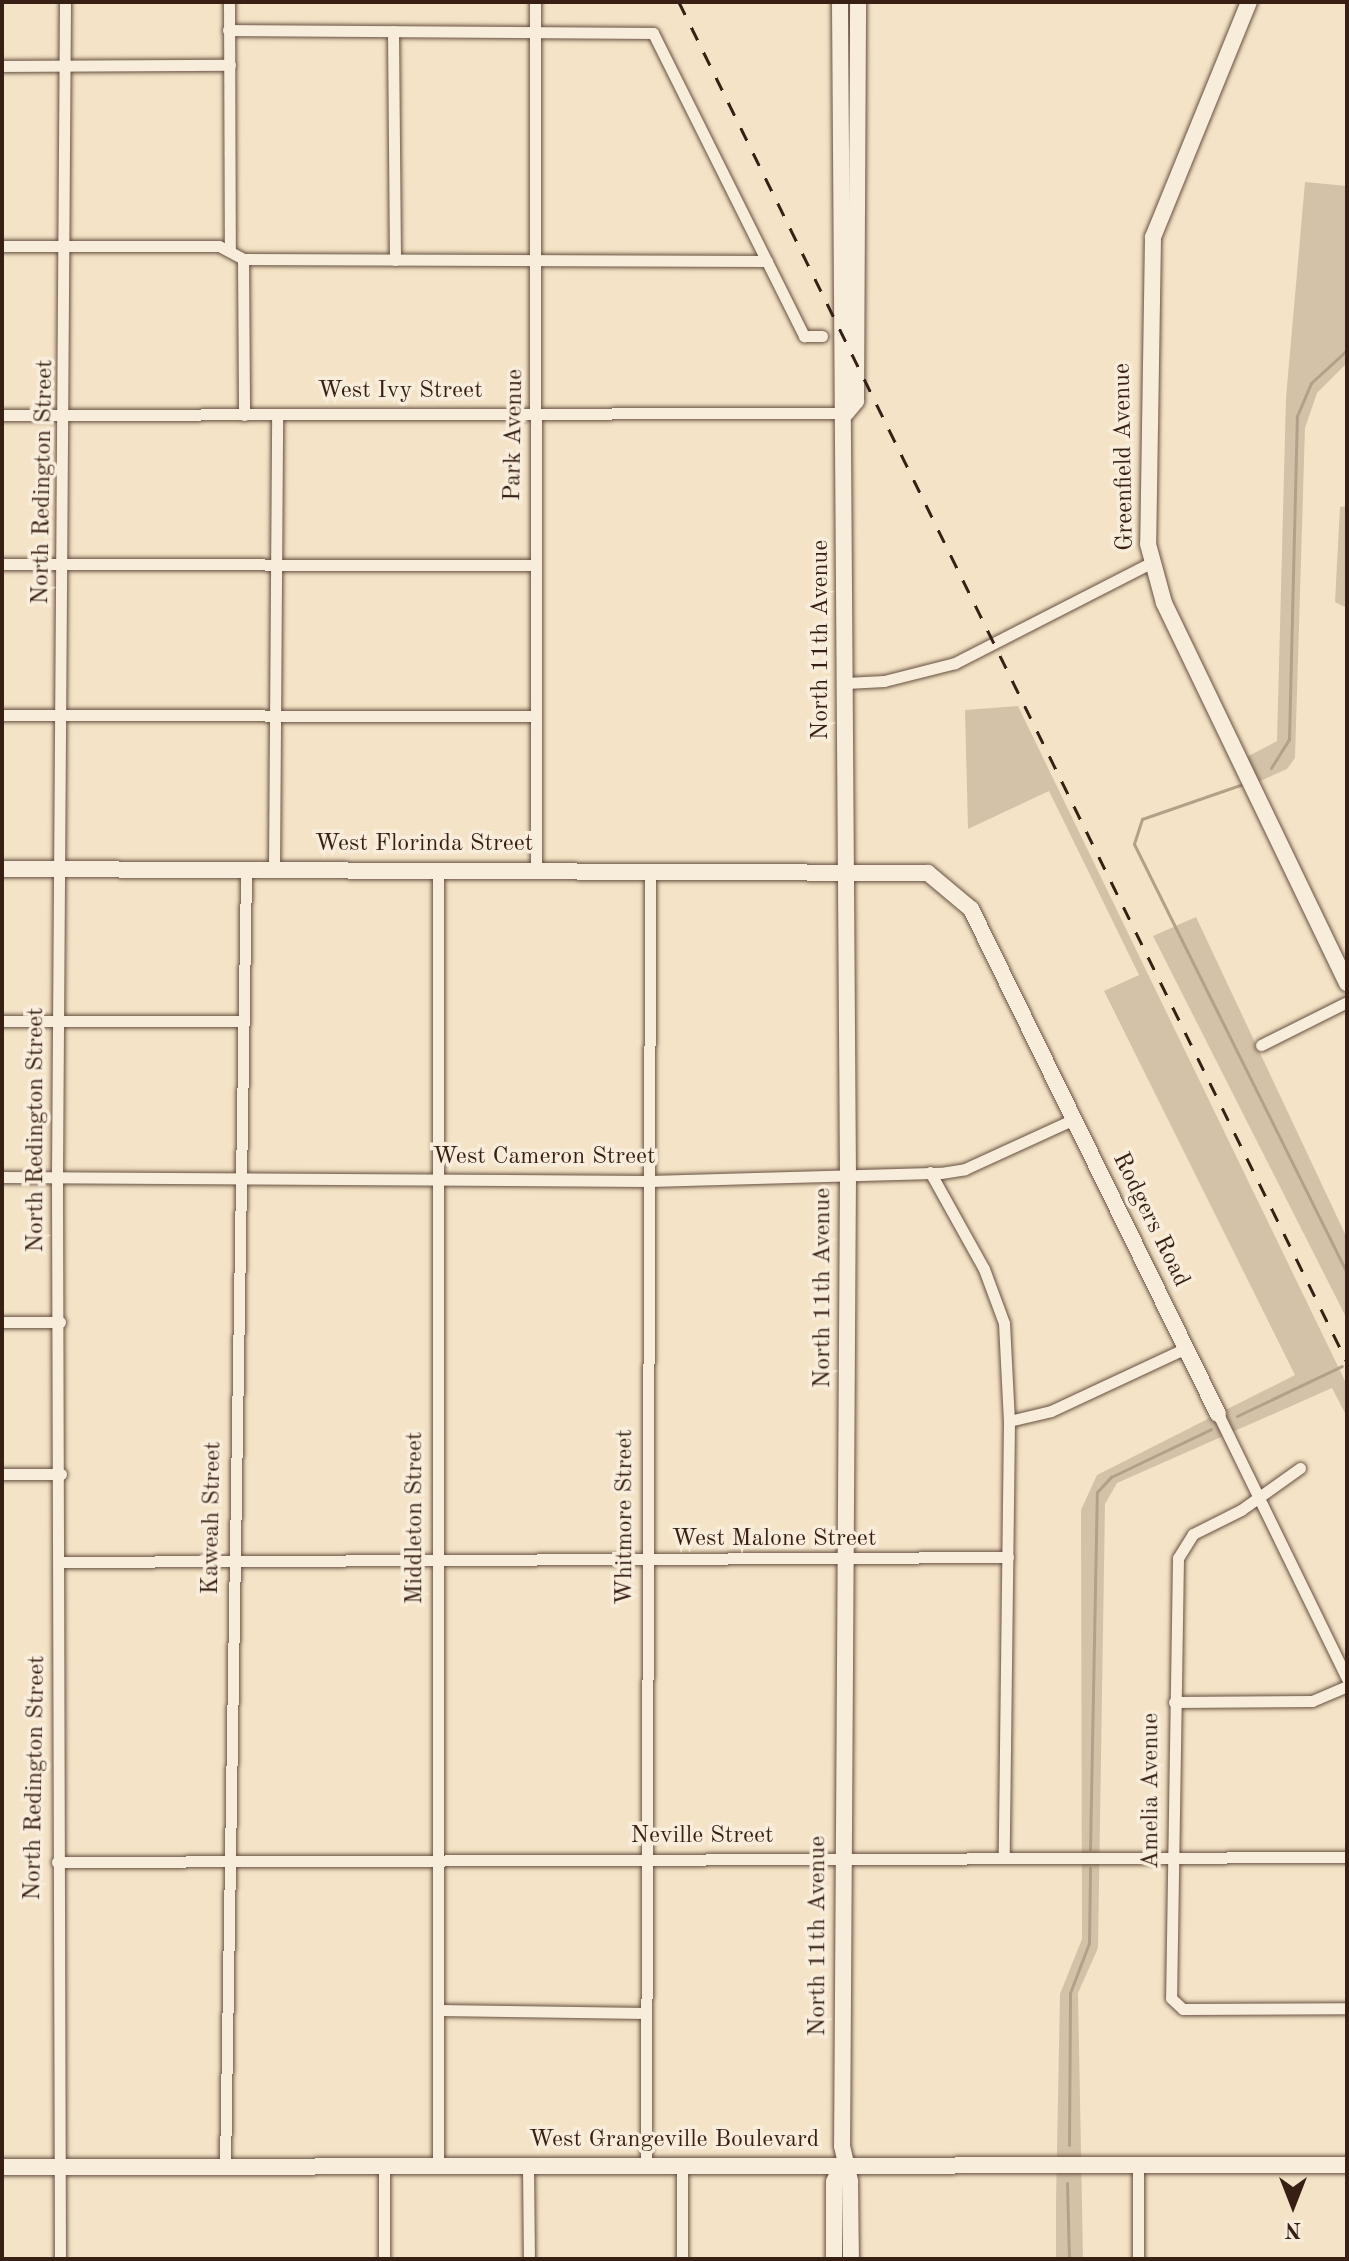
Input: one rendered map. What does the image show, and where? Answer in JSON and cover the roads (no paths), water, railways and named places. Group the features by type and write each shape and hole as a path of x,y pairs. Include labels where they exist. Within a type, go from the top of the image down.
{"main road":[{"name":"North 11th Avenue","path":"834,2259 834,2182 842,2164 847,1562 846,413 840,405 838,326 840,2"},
{"path":"847,2 847,24 858,26"},
{"name":"North 11th Avenue","path":"846,413 856,401 858,2"},
{"name":"Greenfield Avenue","path":"1249,2 1153,237 1146,497 1150,563 1347,983"},
{"name":"West Florinda Street","path":"2,869 846,869"},
{"name":"Rodgers Road","path":"846,869 928,873 961,896 1218,1414"},
{"name":"North 11th Avenue","path":"842,2164 850,2182 851,2259"},
{"name":"West Grangeville Boulevard","path":"2,2167 1347,2165"}],"street":[{"name":"North Redington Street","path":"60,2259 57,1862 61,1474 57,1177 67,415 65,2"},
{"path":"229,2 230,248"},
{"name":"Park Avenue","path":"535,2 536,869"},
{"path":"228,30 644,29 658,39 804,336 822,336"},
{"path":"393,31 395,260"},
{"path":"2,66 230,65"},
{"path":"2,246 230,248 243,259 767,261"},
{"path":"243,259 244,415"},
{"name":"West Ivy Street","path":"2,415 846,413"},
{"path":"274,869 277,414"},
{"path":"846,683 884,681 955,663 1150,563"},
{"path":"2,564 535,565"},
{"path":"2,715 536,716"},
{"name":"Kaweah Street","path":"225,2167 246,869"},
{"name":"Middleton Street","path":"438,869 438,2166"},
{"name":"Whitmore Street","path":"646,2165 650,870"},
{"path":"1261,1045 1347,1002"},
{"path":"2,1021 243,1021"},
{"name":"West Cameron Street","path":"2,1177 649,1181 930,1172 965,1169 1074,1119"},
{"path":"930,1172 1000,1307 1009,1421 1004,1857"},
{"path":"2,1322 60,1322"},
{"path":"1009,1421 1051,1411 1186,1348"},
{"name":"Rodgers Road","path":"1218,1414 1347,1678"},
{"name":"Amelia Avenue","path":"1300,1468 1259,1497 1193,1534 1182,1547 1173,1592 1175,2007 1347,2008"},
{"path":"2,1474 61,1474"},
{"name":"West Malone Street","path":"61,1562 847,1562 1008,1557"},
{"path":"1174,1702 1312,1701 1347,1686"},
{"name":"Neville Street","path":"57,1862 1347,1857"},
{"path":"438,2010 646,2013"},
{"path":"682,2165 682,2259"},
{"path":"528,2166 529,2259"},
{"path":"1138,2166 1138,2259"},
{"path":"384,2167 384,2259"}],"waterway":[{"path":"1271,768 1289,739 1297,416 1311,383 1347,350"},
{"path":"1243,784 1142,819 1134,844 1347,1273"},
{"path":"1237,1416 1342,1366"},
{"path":"1090,1849 1097,1492 1111,1477 1211,1429"},
{"path":"1069,2145 1070,1993 1089,1943 1090,1868"},
{"path":"1067,2183 1069,2259"}],"railway":[{"path":"679,2 1347,1362"}]}
